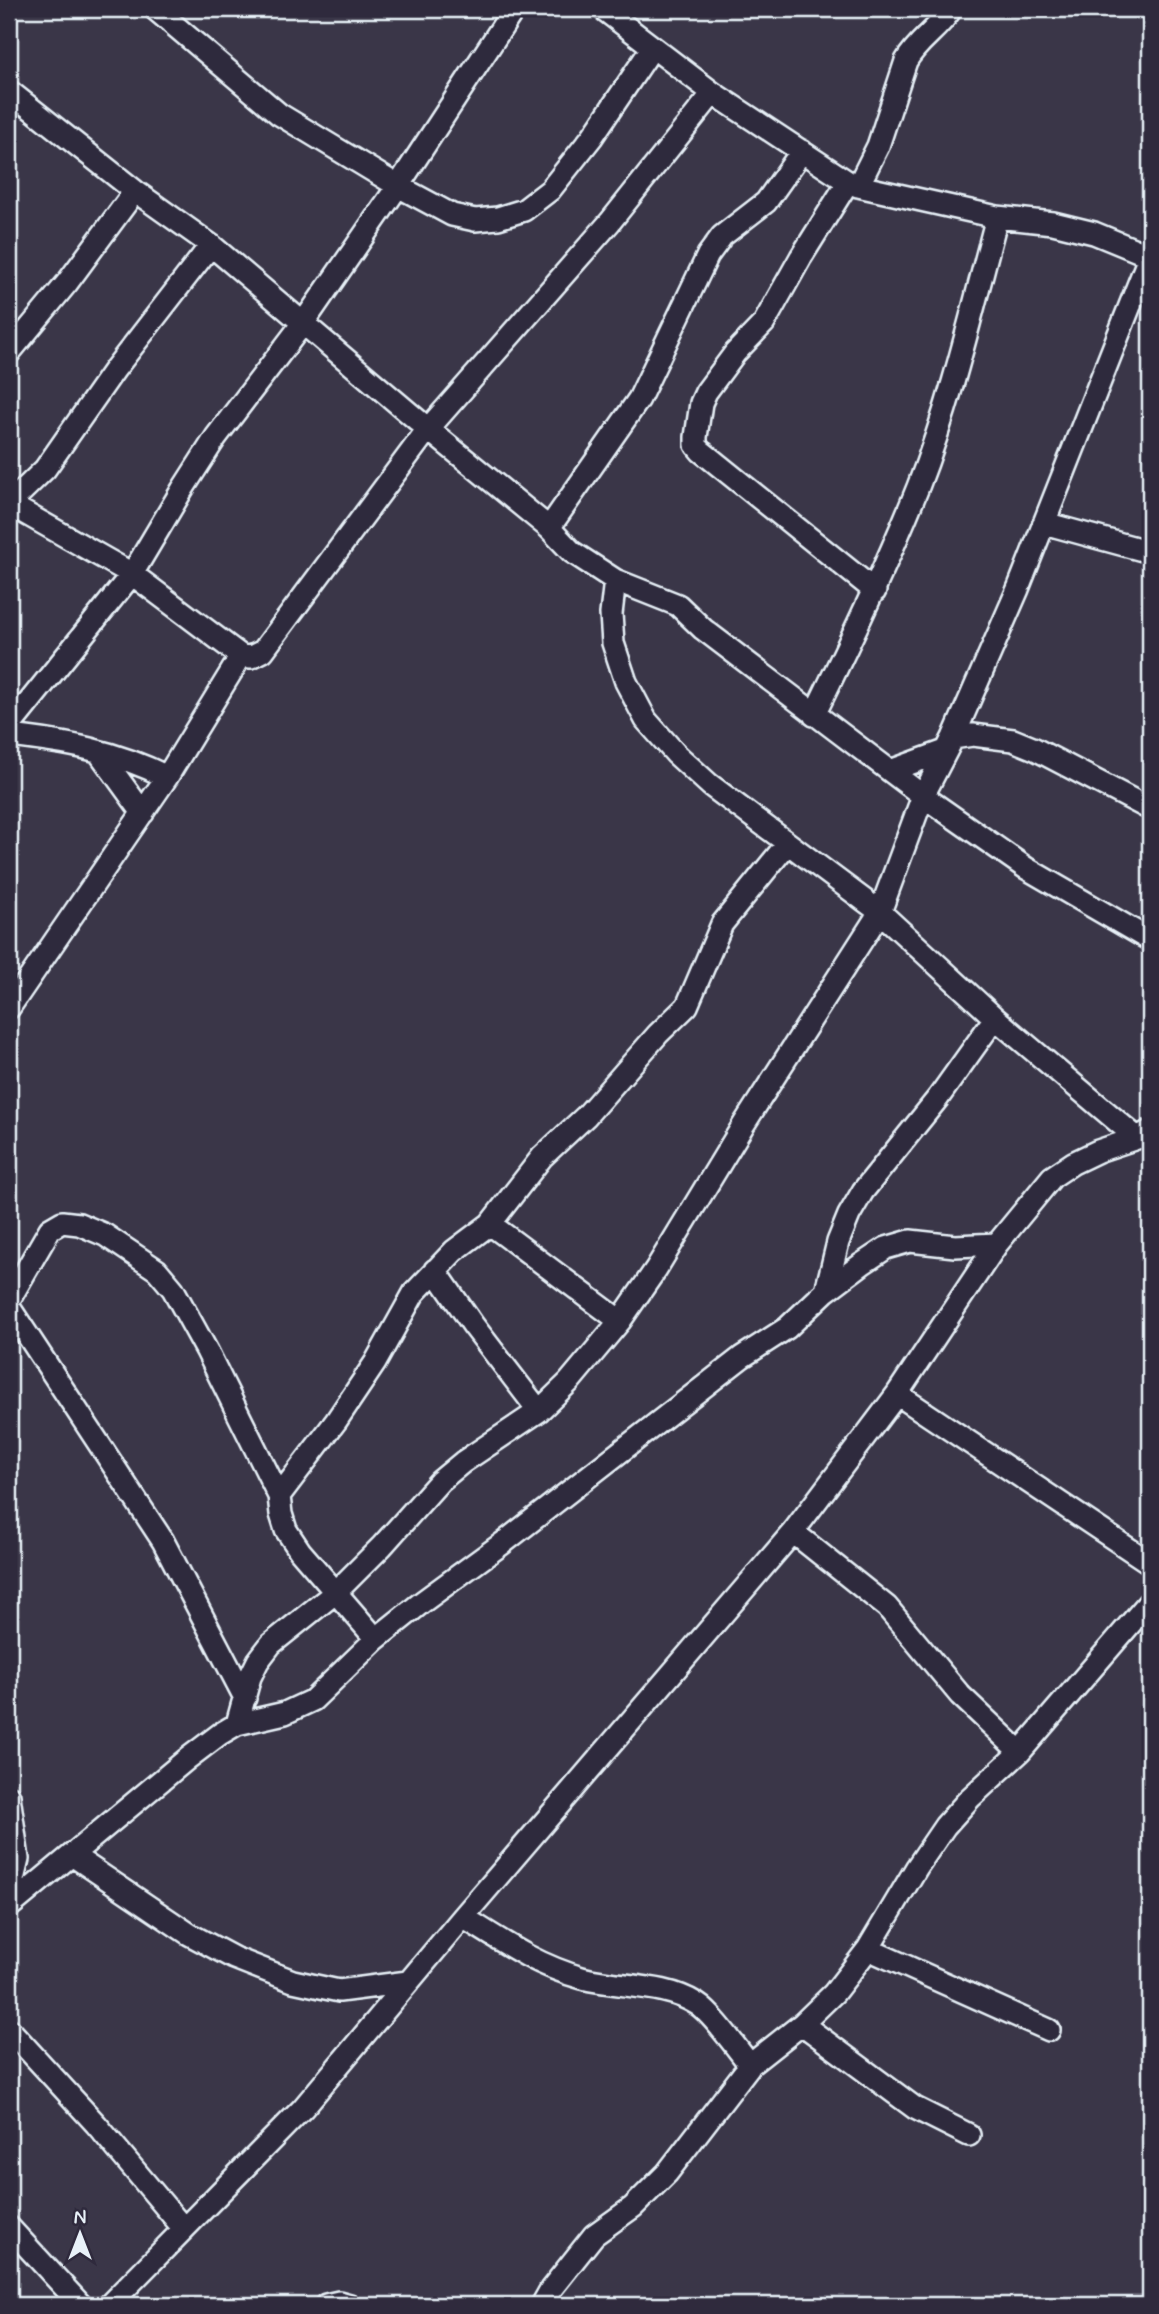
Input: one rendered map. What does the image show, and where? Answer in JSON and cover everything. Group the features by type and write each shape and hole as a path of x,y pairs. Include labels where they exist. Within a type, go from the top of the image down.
{"street":[{"path":"155,9 279,114 398,186 452,215 475,220 498,218 524,210 550,190 592,137 652,48"},
{"path":"9,727 132,574 181,490 216,437 304,322 398,186 514,9"},
{"path":"237,1724 250,1677 271,1644 335,1592 382,1546 440,1481 463,1462 539,1411 569,1382 620,1321 656,1269 744,1124 880,912 923,796 949,745 1044,523 1150,256 1094,233 1053,223 998,217 853,184 713,93 603,9"},
{"path":"875,591 701,451 695,437 701,403 706,392 735,353 764,323 801,257 878,146 906,61 913,49 937,27 951,9"},
{"path":"9,91 135,191 211,246 304,322 549,528 572,552 615,580 678,605 703,629 923,796 1026,868 1150,940"},
{"path":"211,246 115,369 45,469 9,504 132,574 241,656 251,657 263,651 428,429 610,222 713,93"},
{"path":"549,528 639,399 708,254 722,236 766,202 802,151"},
{"path":"9,353 67,283 135,191"},
{"path":"814,715 875,591 919,485 954,377 998,217"},
{"path":"1044,523 1150,552"},
{"path":"615,580 611,614 613,643 626,682 646,720 676,754 710,785 880,912 995,1018 1144,1134"},
{"path":"9,1008 167,777 241,656"},
{"path":"9,736 68,742 137,762 167,777"},
{"path":"890,771 949,745 982,736 1013,740 1150,810"},
{"path":"98,751 143,813"},
{"path":"279,1496 368,1373 414,1293 454,1251 490,1224 542,1157 586,1116 658,1034 687,1006 722,924 787,844"},
{"path":"826,1291 838,1242 863,1191 938,1098 995,1018"},
{"path":"109,2305 303,2108 793,1532 897,1394 997,1244 1052,1177 1098,1151 1144,1134"},
{"path":"9,1300 50,1229 62,1222 79,1224 105,1234 157,1270 173,1289 207,1351 279,1496 286,1530 300,1551 376,1639"},
{"path":"490,1224 620,1321"},
{"path":"13,1894 72,1855 187,1759 237,1724 285,1713 313,1700 376,1639 732,1365 787,1328 826,1291 886,1248 910,1241 955,1246 997,1244"},
{"path":"955,1246 970,1284"},
{"path":"435,1270 539,1411"},
{"path":"9,1307 163,1541 245,1698"},
{"path":"897,1394 1150,1563"},
{"path":"793,1532 887,1607 960,1695 1020,1752"},
{"path":"542,2305 551,2289 594,2235 633,2207 667,2173 750,2065 802,2024 834,1993 868,1949 945,1826 1020,1752 1150,1601"},
{"path":"9,1796 18,1858 13,1894"},
{"path":"72,1855 189,1934 234,1958 293,1981 339,1991 408,1982"},
{"path":"463,1917 523,1955 551,1968 585,1978 682,1996 701,2006 750,2065"},
{"path":"868,1949 1049,2031"},
{"path":"802,2024 915,2108 969,2135"},
{"path":"9,2029 96,2124 184,2229"},
{"path":"9,2227 81,2305"},
{"path":"327,2305 339,2302 350,2305"}]}
